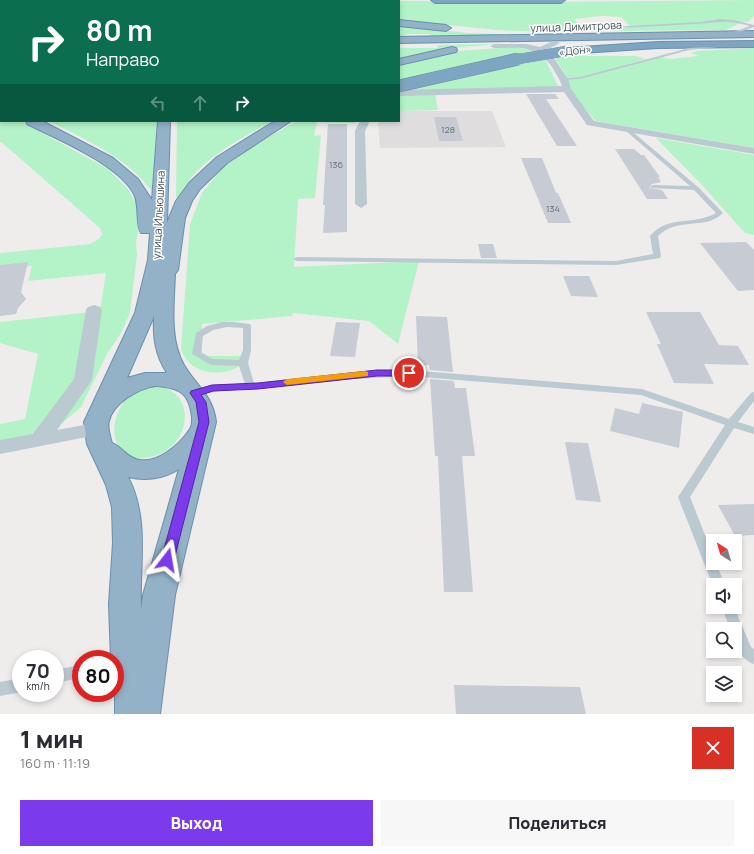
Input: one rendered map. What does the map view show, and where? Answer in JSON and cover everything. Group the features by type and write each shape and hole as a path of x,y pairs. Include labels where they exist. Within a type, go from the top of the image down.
{"highway":[{"path":"435,0 561,0"},
{"path":"400,23 454,29 519,33 719,34"},
{"name":"улица Димитрова","path":"400,40 754,34"},
{"name":"улица Димитрова","path":"400,44 754,39"},
{"path":"400,62 445,51 494,46 606,40"},
{"name":"«Дон»","path":"400,86 507,60 566,51 658,45 754,45"},
{"path":"34,122 114,166 135,184 144,200 147,214 146,252 168,353 176,370 201,402 204,413 159,595 142,714"},
{"name":"улица Ильюшина","path":"157,300 157,260 164,122"},
{"name":"улица Ильюшина","path":"157,300 166,224 172,122"},
{"path":"123,650 128,554 127,510 121,488 97,429 140,326 157,300 177,218 191,192 207,172 220,162 283,122"},
{"path":"97,429 110,401 132,385 144,381 165,379 176,381 193,392"},
{"path":"97,429 119,464 134,470 149,470 171,463 189,448 201,430"},
{"path":"124,671 133,714"}],"street":[{"path":"541,50 556,43"},
{"path":"494,46 526,46 541,50 564,79 567,89 591,123 754,151"},
{"path":"400,93 567,89"},
{"path":"361,204 360,132 365,122"},
{"path":"40,439 83,380 94,310"},
{"path":"0,447 97,429"}],"lane":[{"path":"613,27 700,23 712,19 743,22 754,26"},
{"path":"732,34 754,26"},
{"path":"564,79 580,78 689,49 714,46 754,45"},
{"path":"297,259 616,263 657,256 654,236 661,227 678,223 712,220 720,214 696,188 628,130"},
{"path":"654,187 696,188"},
{"path":"243,363 211,362 196,354 199,335 211,326 233,324 247,326 247,350 243,363 250,386"},
{"path":"193,392 212,388 250,386 377,373 409,373 642,392 732,422 754,431"},
{"path":"716,578 684,497 732,422 754,395"},
{"path":"731,614 746,652 754,658"},
{"path":"0,689 12,687"}],"shaded area":[{"path":"400,111 492,111 506,147 380,148 378,122 400,122"}],"green space":[{"path":"754,0 754,16 748,22 741,23 725,30 614,31 613,29 626,28 629,25 621,17 601,16 574,19 581,26 592,29 589,30 553,32 497,30 400,20 400,1 540,2"},
{"path":"400,25 468,33 560,36 435,37 431,36 430,34 410,34 400,37"},
{"path":"437,45 489,45 452,48 400,59 400,48 438,48"},
{"path":"512,47 536,50 545,59 558,86 435,93 438,110 400,111 400,65 458,51"},
{"path":"754,48 754,148 596,121 571,92 566,75 554,56 636,56 645,59 618,67 662,57 670,59 699,56 691,53 697,51"},
{"path":"0,122 23,122 108,169 128,189 135,202 139,226 136,243 137,255 130,313 121,333 107,354 81,407 59,426 35,436 0,441 0,424 25,419 38,354 0,343 0,322 100,311 106,273 28,281 32,266 0,269 0,253 90,244 99,239 102,234 100,228 0,141"},
{"path":"50,122 157,122 153,193 143,180 119,159"},
{"path":"177,122 271,122 233,143 207,162 186,184 179,197 176,197"},
{"path":"294,122 317,122 314,136 321,135 315,198 298,199 294,267 419,261 398,344 369,321 293,313 292,316 202,324 202,352 208,356 242,356 238,367 221,372 205,371 197,368 185,357 181,349 190,224 202,193 224,166 247,150"},
{"path":"317,122 354,122 354,123"},
{"path":"656,138 754,155 754,235 745,233 702,185"},
{"path":"155,385 170,390 180,399 184,411 184,423 180,436 171,446 159,454 144,458 131,457 124,453 116,440 114,433 116,418 122,404 130,395"}],"building":[{"path":"526,94 555,94 559,99 546,99 577,146 557,146"},
{"path":"434,117 456,117 463,141 439,141"},
{"path":"328,124 347,124 347,232 323,233 325,205 323,205"},
{"path":"615,149 634,149 641,155 644,155 660,177 658,177 661,182 652,184 649,188 662,190 668,199 647,199"},
{"path":"521,158 542,158 556,193 558,193 571,223 548,223"},
{"path":"746,242 754,250 754,290 738,291 700,243"},
{"path":"478,244 493,244 497,258 481,258"},
{"path":"28,262 21,292 26,299 18,308 16,314 0,316 0,265"},
{"path":"563,276 589,276 598,297 571,296"},
{"path":"646,312 700,312 719,345 738,346 749,365 704,364 714,384 674,383 657,344 661,344"},
{"path":"416,316 447,317 453,372 430,370 429,365 418,365"},
{"path":"336,322 360,323 355,357 330,356"},
{"path":"430,379 454,381 455,388 466,388 475,456 462,456 473,592 444,592 438,456 435,456"},
{"path":"642,403 683,412 679,448 610,431 615,408 639,414"},
{"path":"565,442 588,443 601,502 576,500"},
{"path":"754,504 754,535 742,536 742,534 734,534 718,505"},
{"path":"454,685 580,687 586,714 456,714"}],"slow traffic":[{"path":"287,382 365,374"}],"route":[{"path":"167,560 204,422 204,413 201,402 194,393 212,388 258,386 377,373 409,373"}]}
